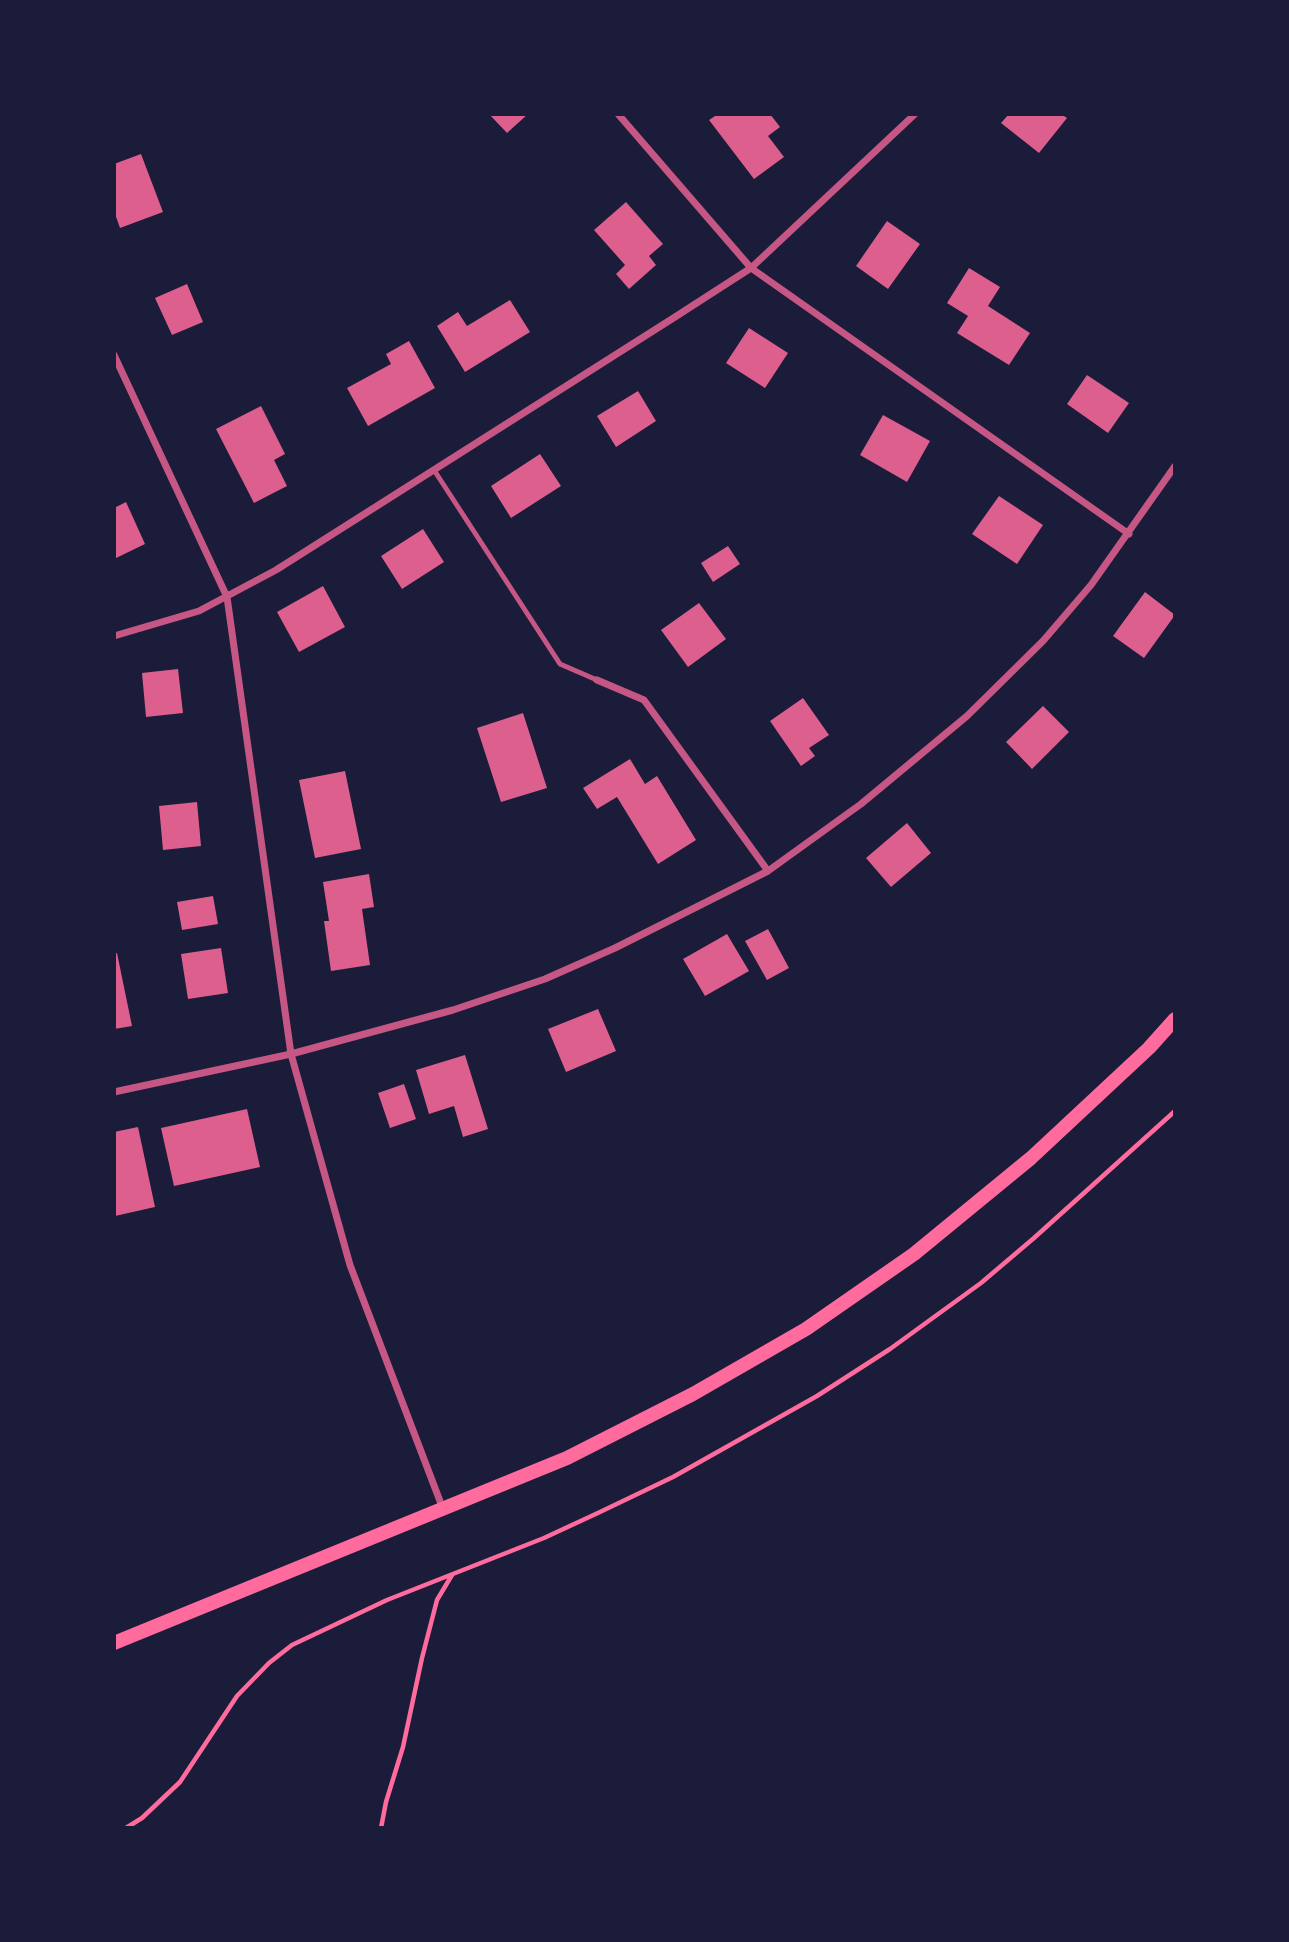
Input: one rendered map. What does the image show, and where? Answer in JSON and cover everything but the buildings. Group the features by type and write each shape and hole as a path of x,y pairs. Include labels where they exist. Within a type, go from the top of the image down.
{"main road":[{"path":"114,1643 567,1458 693,1394 806,1329 914,1254 1031,1158 1149,1048 1175,1019"}],"street":[{"path":"618,114 751,268 1129,534"},
{"path":"114,635 199,611 276,570 751,268 915,114"},
{"path":"114,355 227,597 291,1054 350,1265 443,1510"},
{"path":"114,1092 291,1054 453,1010 545,979 615,948 768,871 861,804 967,716 1043,641 1091,585 1175,466"},
{"path":"597,680 644,701 768,871"}],"lane":[{"path":"435,470 560,664 597,680"}],"path":[{"path":"126,1828 142,1818 180,1782 237,1696 269,1663 292,1645 387,1600 544,1538 673,1477 817,1396 869,1363 981,1283 1085,1194 1175,1111"},
{"path":"381,1828 434,1612 452,1574"}]}
